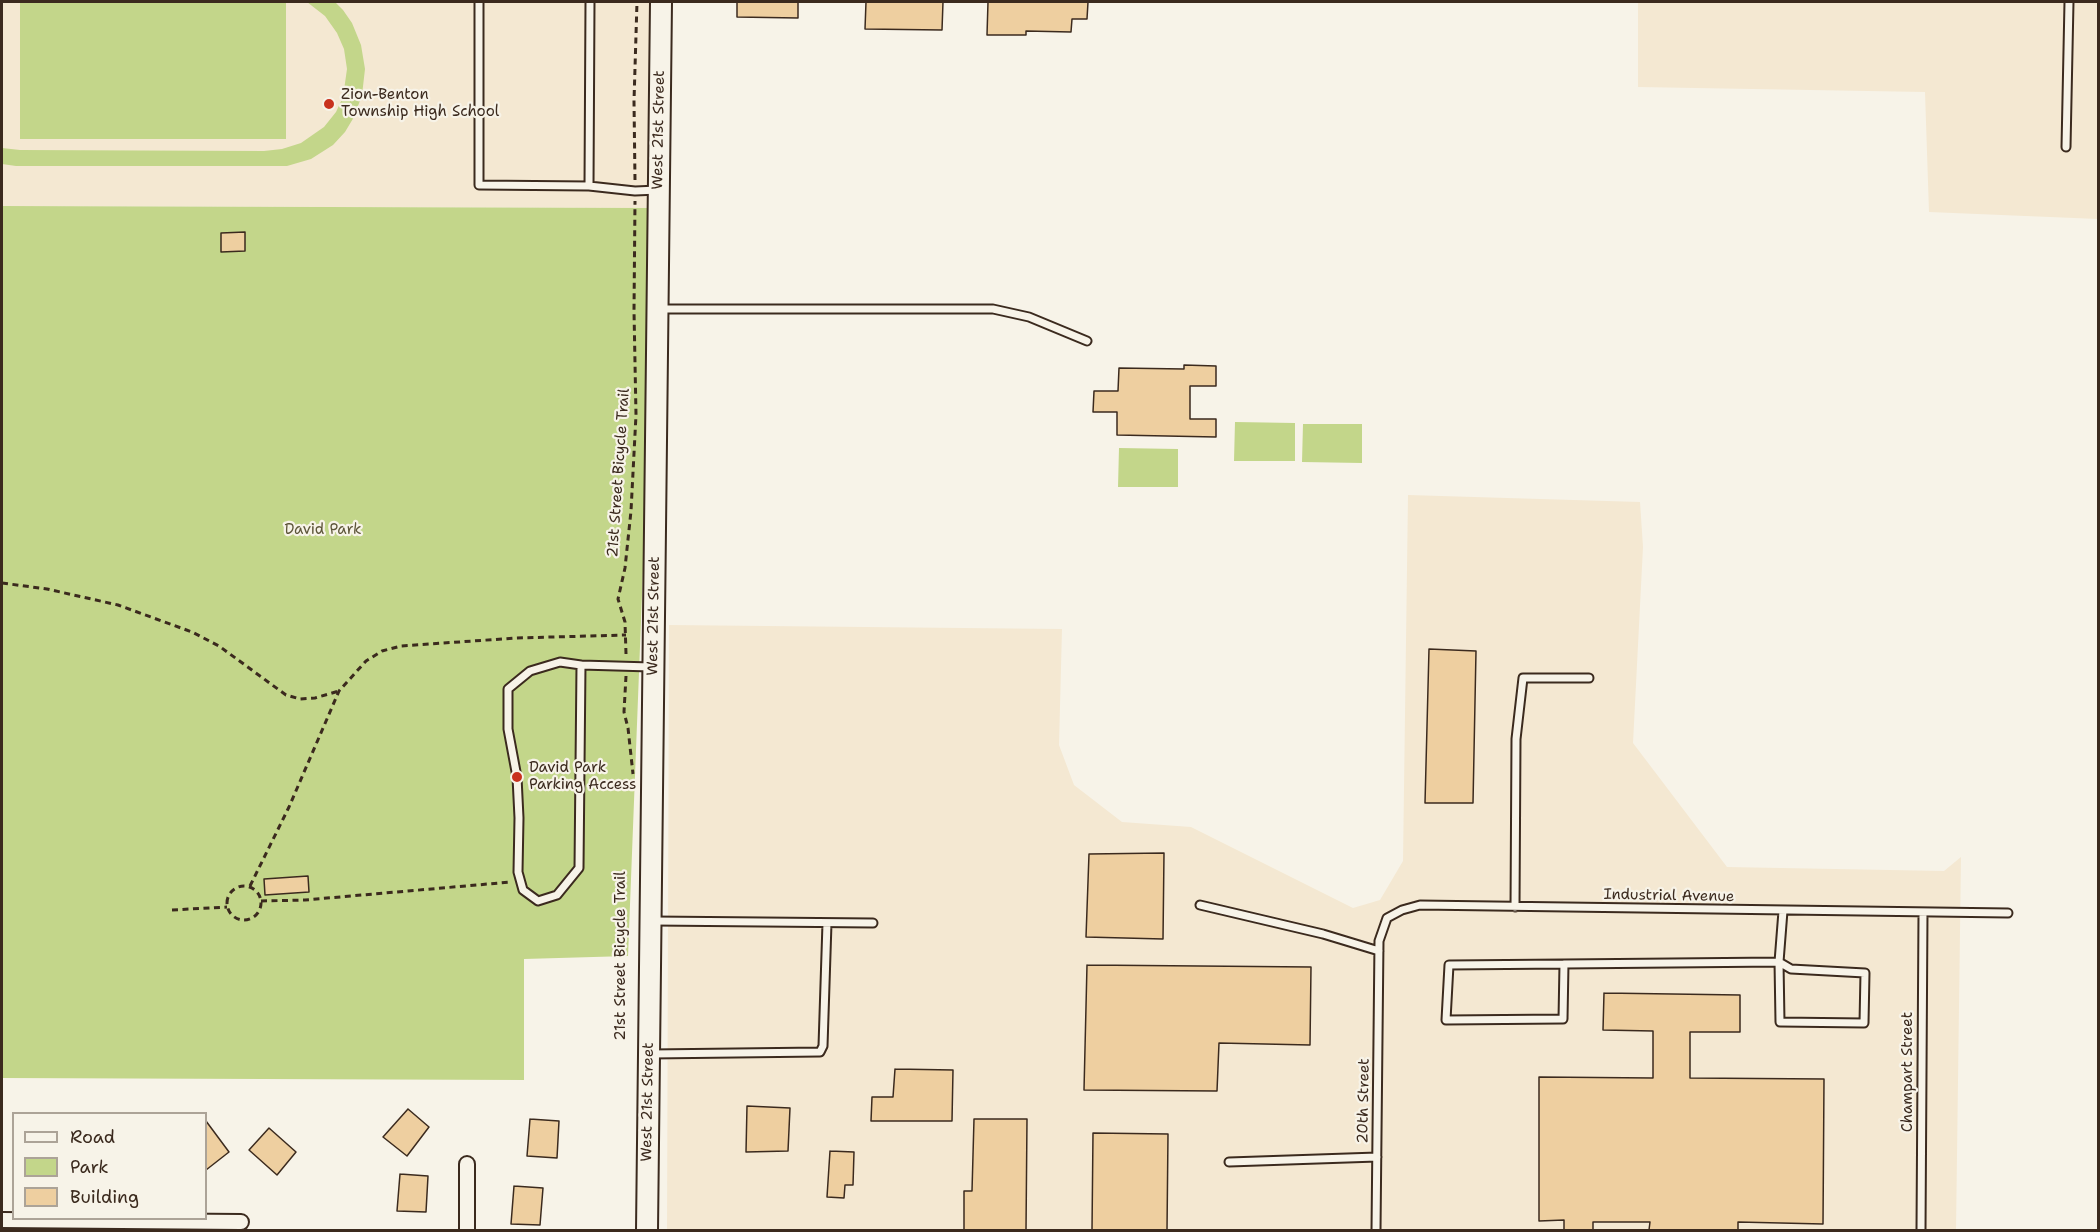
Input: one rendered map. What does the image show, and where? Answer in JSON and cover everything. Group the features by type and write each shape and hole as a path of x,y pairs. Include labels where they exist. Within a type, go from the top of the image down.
{"street":[{"name":"West 21st Street","path":"647,1230 661,2"},
{"path":"467,1164 467,1230"},
{"path":"2,1220 241,1222"}],"lane":[{"path":"479,2 479,185 589,186 635,191 659,190"},
{"path":"589,186 590,2"},
{"path":"2066,147 2069,2"},
{"path":"657,309 993,309 1029,317 1087,341"},
{"path":"581,665 579,868 557,895 538,901 523,890 518,872 517,777 507,729 507,689 530,671 560,662 581,665 653,667"},
{"path":"1515,907 1516,739 1522,678 1589,678"},
{"path":"1200,905 1323,934 1379,951"},
{"name":"Industrial Avenue","path":"1379,972 1379,941 1387,918 1402,910 1420,905 2008,913"},
{"path":"1564,964 1563,1019 1446,1020 1449,965 1779,962 1791,969 1865,973 1864,1023 1780,1022 1779,962 1782,911"},
{"name":"Champart Street","path":"1921,1230 1923,913"},
{"path":"650,921 873,923"},
{"path":"649,1054 820,1052 823,1046 827,923"},
{"name":"20th Street","path":"1376,1230 1379,972"},
{"path":"1229,1162 1377,1156"}],"path":[{"name":"21st Street Bicycle Trail","path":"633,777 624,712 626,635 623,611 618,599 625,568 631,511 636,415 634,101 637,2"},
{"path":"2,583 118,605 192,632 219,646 286,696 300,699 315,698 339,691"},
{"path":"250,886 289,807 339,691 366,661 382,651 401,646 516,638 626,635"},
{"path":"261,901 351,897 520,880"},
{"path":"250,886 256,890 261,901 259,912 249,920 239,920 231,915 227,907 227,896 236,887 250,886"},
{"path":"172,910 227,907"}],"shaded area":[{"name":"Zion-Benton Township High School","path":"2,2 657,2 657,208 2,206"},
{"path":"1638,2 2098,2 2098,219 1929,212 1925,92 1638,87"},
{"path":"1408,495 1640,502 1643,547 1633,743 1727,867 1944,871 1961,857 1956,1230 667,1230 669,625 1062,629 1059,745 1074,785 1122,822 1191,827 1353,908 1380,900 1403,861"}],"green space":[{"path":"307,2 335,2 343,10 352,23 361,45 365,69 362,95 354,117 345,132 333,145 311,159 287,166 16,166 2,164 2,148 264,151 282,149 301,143 324,127 336,112 343,97 347,69 344,49 337,33 325,16"},
{"path":"20,3 286,3 286,139 20,139"},
{"name":"David Park","path":"2,206 657,208 628,956 524,959 524,1080 2,1078"},
{"path":"1235,422 1295,423 1295,461 1234,461"},
{"path":"1303,424 1362,424 1362,463 1302,462"},
{"path":"1119,448 1178,449 1178,487 1118,487"}],"building":[{"path":"737,2 798,2 798,18 737,17"},
{"path":"866,2 943,2 942,30 865,29"},
{"path":"988,2 1088,2 1087,19 1072,19 1071,32 1026,31 1026,35 987,35"},
{"path":"245,232 245,251 221,252 221,233"},
{"path":"1184,365 1216,366 1216,386 1190,386 1190,419 1216,419 1216,437 1117,435 1117,412 1093,412 1094,391 1118,391 1119,368 1184,369"},
{"path":"1429,649 1476,651 1473,803 1425,803"},
{"path":"1164,853 1163,939 1086,937 1089,854"},
{"path":"308,876 309,892 265,895 264,879"},
{"path":"1087,965 1311,967 1310,1045 1219,1043 1217,1091 1084,1090"},
{"path":"1604,993 1740,995 1740,1032 1690,1032 1690,1078 1824,1079 1823,1224 1738,1222 1738,1230 1649,1230 1650,1222 1593,1222 1593,1230 1564,1230 1564,1220 1539,1221 1539,1077 1653,1078 1653,1031 1603,1030"},
{"path":"895,1069 953,1070 952,1121 871,1121 872,1097 893,1097"},
{"path":"747,1106 790,1108 788,1151 746,1152"},
{"path":"408,1109 429,1127 407,1156 383,1137"},
{"path":"530,1119 559,1121 557,1158 527,1156"},
{"path":"974,1119 1027,1119 1026,1230 964,1230 964,1191 972,1191"},
{"path":"207,1122 229,1152 207,1169"},
{"path":"269,1128 296,1152 277,1175 249,1150"},
{"path":"1093,1133 1168,1134 1167,1230 1092,1230"},
{"path":"830,1151 854,1152 853,1185 845,1185 844,1198 827,1197"},
{"path":"400,1174 428,1176 426,1212 397,1211"},
{"path":"514,1186 543,1188 540,1225 511,1224"}],"place":[{"name":"Zion-Benton Township High School","path":"329,104"},
{"name":"David Park Parking Access","path":"517,777"}]}
